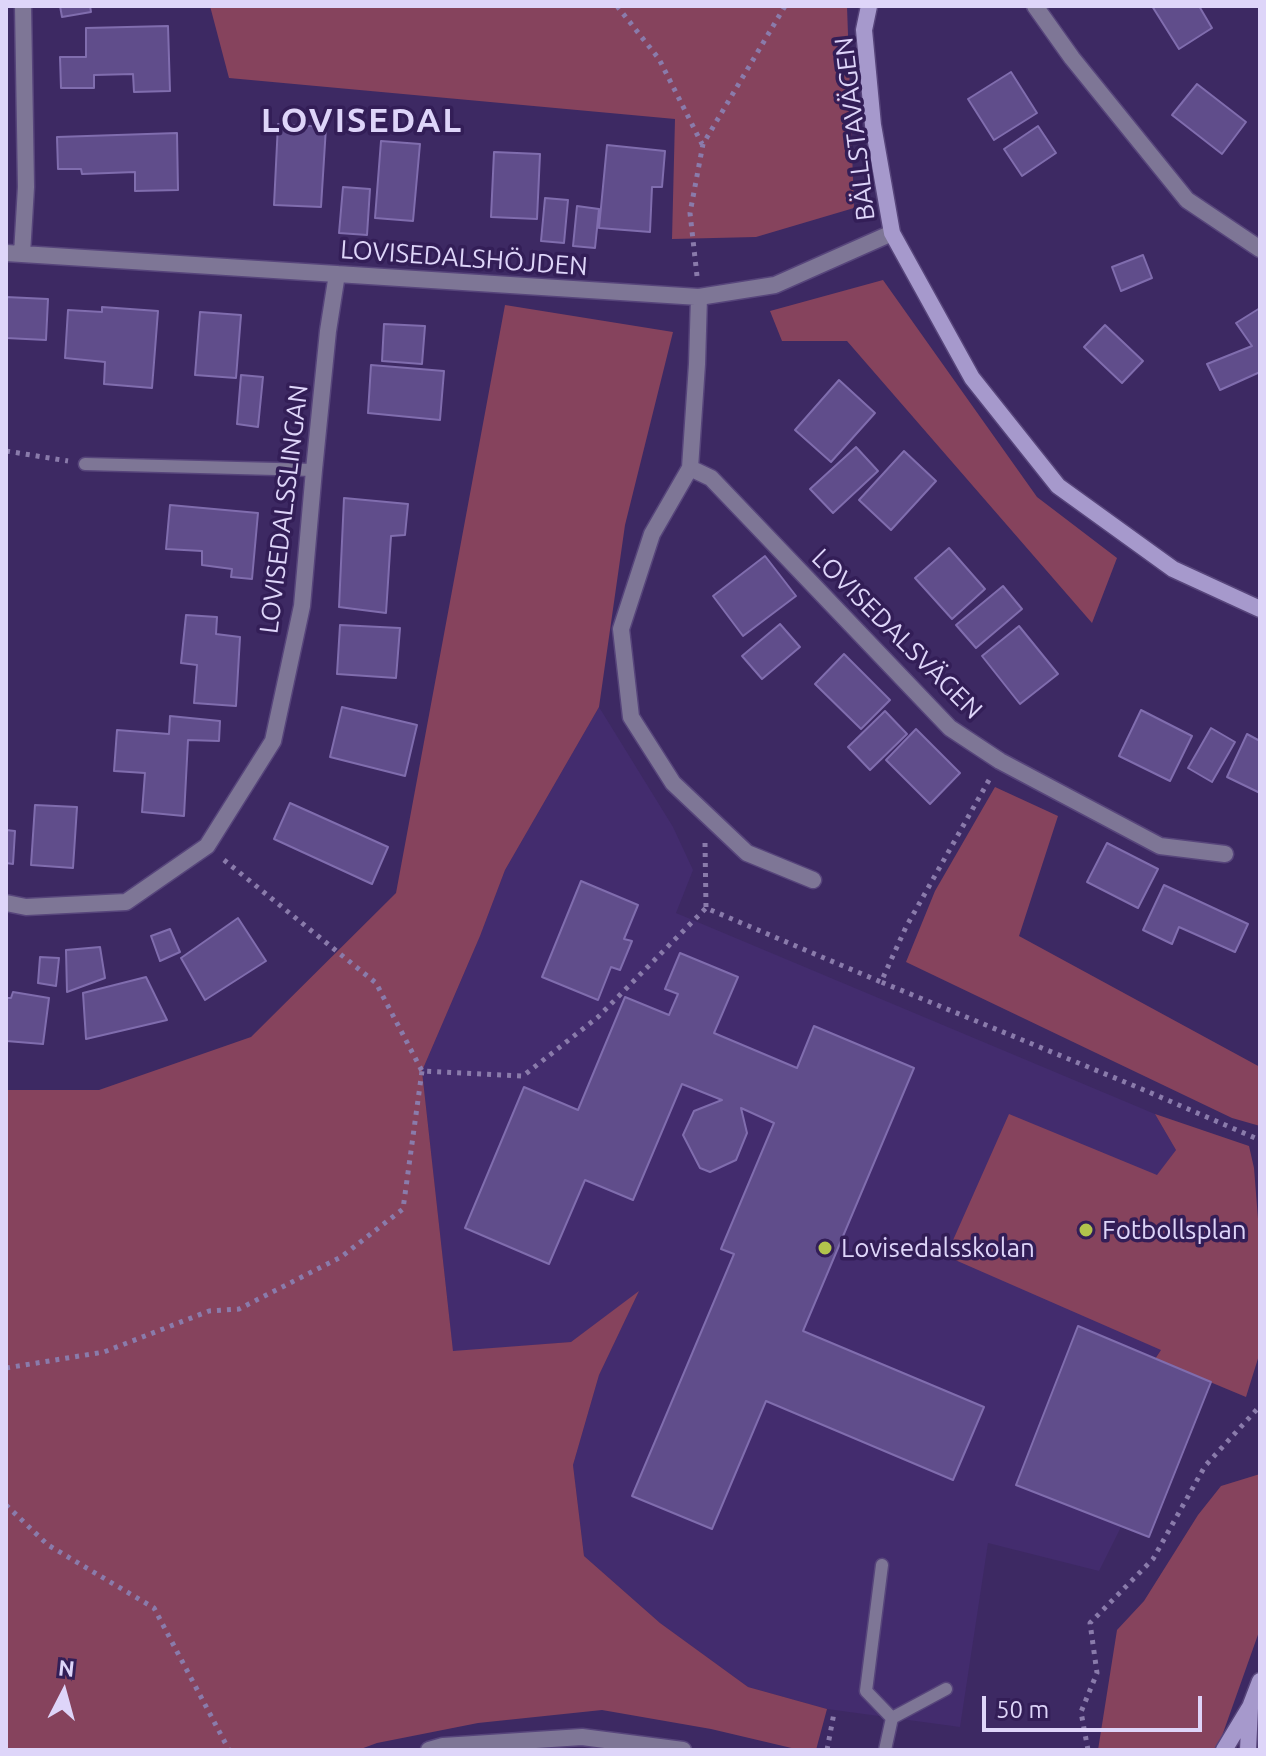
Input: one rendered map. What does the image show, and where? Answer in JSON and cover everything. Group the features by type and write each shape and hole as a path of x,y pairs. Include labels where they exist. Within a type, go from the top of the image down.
{"street":[{"name":"LOVISEDALSHÖJDEN","path":"23,6 26,187 14,253 699,297 775,285 892,233"},
{"name":"BÄLLSTAVÄGEN","path":"869,6 864,30 872,109 892,233 972,378 1058,486 1173,569 1260,609"},
{"path":"1035,6 1072,58 1187,200 1260,249"},
{"name":"LOVISEDALSSLINGAN","path":"6,903 26,907 126,902 207,846 273,741 302,606 328,331 337,274"},
{"path":"699,297 690,468 652,534 621,629 631,717 673,783 747,853 813,880"},
{"name":"LOVISEDALSVÄGEN","path":"690,468 711,478 950,728 1000,761 1160,846 1225,854"},
{"path":"1224,1750 1250,1707 1260,1681"},
{"path":"1248,1750 1250,1707"},
{"path":"429,1750 443,1746 582,1737 683,1750"}],"lane":[{"path":"85,464 314,470"},
{"path":"882,1565 866,1691 892,1718"},
{"path":"885,1750 892,1718 946,1689"}],"path":[{"path":"617,6 659,59 703,144"},
{"path":"699,297 690,213 703,144 785,6"},
{"path":"6,451 85,464"},
{"path":"881,982 906,927 1000,761"},
{"path":"422,1071 523,1076 598,1017 706,908 705,813"},
{"path":"6,1368 104,1352 209,1311 239,1309 341,1257 403,1209 422,1071 376,983 207,846"},
{"path":"706,908 1260,1140"},
{"path":"1088,1750 1081,1712 1097,1673 1090,1623 1153,1559 1205,1466 1260,1406"},
{"path":"6,1505 48,1545 154,1608 229,1750"},
{"path":"827,1750 834,1713"}],"shaded area":[{"path":"210,6 847,6 854,208 756,237 672,239 675,119 229,78"},
{"path":"883,280 1037,497 1117,558 1092,623 847,341 782,341 770,311"},
{"path":"505,305 673,332 625,525 599,707 505,870 422,1071 453,1351 571,1342 639,1291 599,1375 573,1465 584,1556 660,1623 748,1687 827,1709 816,1750 800,1750 711,1729 602,1710 478,1723 377,1743 358,1750 6,1750 6,1090 99,1090 251,1037 396,893"},
{"name":"Lovisedalsskolan","path":"599,707 673,827 693,870 676,913 1155,1114 1176,1150 1158,1175 1226,1204 1167,1342 1155,1358 1211,1382 1149,1537 1121,1527 1099,1571 988,1543 960,1727 827,1709 748,1687 660,1623 584,1556 573,1465 599,1375 638,1293 571,1342 453,1352 422,1071 505,870"},
{"path":"995,787 1058,816 1019,936 1260,1067 1260,1126 1232,1118 906,962 935,891"},
{"name":"Fotbollsplan","path":"1009,1114 1157,1175 1176,1150 1155,1114 1249,1146 1254,1168 1260,1244 1260,1352 1246,1397 1155,1359 1161,1350 946,1256"},
{"path":"1260,1474 1260,1629 1217,1750 1098,1750 1117,1630 1144,1601 1198,1515 1221,1486"}],"building":[{"path":"60,6 90,6 91,12 62,17"},
{"path":"1152,6 1199,6 1212,28 1179,49"},
{"path":"168,26 170,91 134,92 133,74 94,75 94,88 61,88 60,57 86,57 86,28"},
{"path":"1011,72 1037,113 994,140 968,99"},
{"path":"1197,84 1246,122 1222,154 1172,115"},
{"path":"278,124 326,127 321,207 274,205"},
{"path":"1038,126 1056,153 1022,176 1004,149"},
{"path":"177,133 178,190 135,191 135,172 82,174 81,169 58,169 57,137"},
{"path":"381,141 420,144 413,221 375,218"},
{"path":"607,145 665,151 662,187 652,187 650,232 599,228"},
{"path":"494,152 540,154 537,219 491,217"},
{"path":"343,187 370,189 367,235 339,233"},
{"path":"545,198 568,200 564,243 541,241"},
{"path":"577,206 599,209 595,248 573,246"},
{"path":"1143,255 1152,278 1121,291 1112,267"},
{"path":"6,297 48,299 46,340 6,338"},
{"path":"102,307 158,311 152,388 104,384 105,362 65,358 68,310 102,312"},
{"path":"1260,308 1260,372 1220,390 1207,364 1252,346 1236,323"},
{"path":"200,312 241,315 236,378 195,375"},
{"path":"384,324 425,326 422,364 382,361"},
{"path":"1105,325 1143,361 1122,383 1084,347"},
{"path":"371,365 444,371 440,420 368,413"},
{"path":"241,375 263,377 258,427 237,424"},
{"path":"839,380 875,413 831,462 795,430"},
{"path":"856,447 878,471 833,513 810,489"},
{"path":"904,451 936,481 891,530 859,500"},
{"path":"344,498 408,504 405,535 391,536 386,613 339,607"},
{"path":"170,505 258,513 252,579 231,577 232,569 202,565 202,551 166,549"},
{"path":"949,548 985,589 952,619 915,578"},
{"path":"765,556 796,596 743,636 713,596"},
{"path":"1003,586 1022,609 976,648 956,625"},
{"path":"186,615 217,617 216,634 240,637 236,706 194,703 197,665 181,663"},
{"path":"780,624 800,647 762,679 742,656"},
{"path":"340,625 400,628 396,678 337,674"},
{"path":"1019,626 1058,674 1020,704 982,656"},
{"path":"844,654 890,700 861,729 815,684"},
{"path":"342,707 417,725 405,776 330,757"},
{"path":"1141,710 1192,736 1170,781 1119,756"},
{"path":"885,711 907,734 870,770 848,747"},
{"path":"170,716 220,721 219,741 188,740 184,816 142,812 145,773 114,771 117,730 169,734"},
{"path":"1211,728 1235,742 1212,782 1188,768"},
{"path":"916,729 960,773 930,804 886,760"},
{"path":"1247,734 1260,741 1260,793 1227,777"},
{"path":"290,803 388,847 372,884 274,839"},
{"path":"35,805 77,807 73,868 31,865"},
{"path":"6,830 15,831 13,864 6,863"},
{"path":"1107,843 1158,869 1138,908 1087,882"},
{"path":"581,881 638,905 624,939 632,941 620,970 611,967 598,1000 542,977"},
{"path":"1164,885 1248,924 1235,952 1179,927 1172,944 1143,930"},
{"path":"238,918 266,961 205,1000 181,958"},
{"path":"170,929 180,952 160,961 151,936"},
{"path":"100,947 105,978 67,992 66,950"},
{"path":"680,953 738,977 714,1033 797,1068 814,1026 914,1068 803,1331 984,1407 953,1480 766,1401 712,1529 632,1496 734,1254 721,1249 774,1123 741,1108 747,1133 736,1160 710,1172 700,1168 683,1135 694,1111 722,1100 682,1084 633,1200 585,1180 549,1264 465,1228 524,1087 578,1110 625,997 669,1015 678,994 665,989"},
{"path":"40,957 59,958 56,986 38,983"},
{"path":"146,977 167,1020 86,1039 83,993"},
{"path":"13,992 49,998 43,1044 6,1041 6,998 11,998"},
{"path":"1078,1326 1211,1382 1149,1537 1016,1485"}],"place":[{"name":"Fotbollsplan","path":"1086,1230"},
{"name":"Lovisedalsskolan","path":"825,1248"}],"district":[{"name":"LOVISEDAL","path":"362,121"}]}
